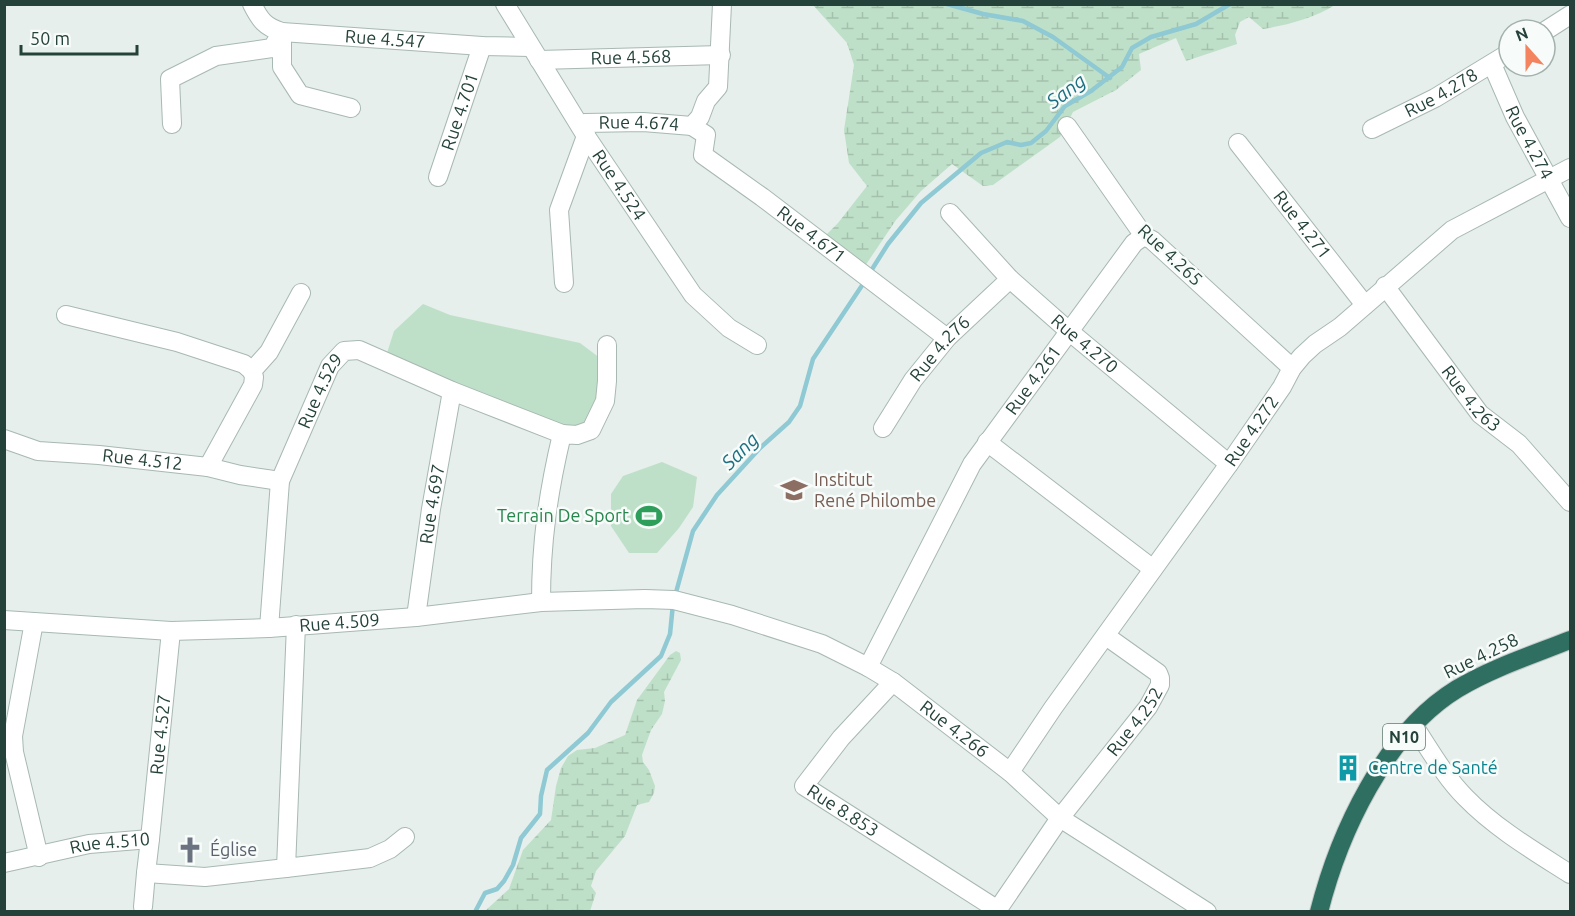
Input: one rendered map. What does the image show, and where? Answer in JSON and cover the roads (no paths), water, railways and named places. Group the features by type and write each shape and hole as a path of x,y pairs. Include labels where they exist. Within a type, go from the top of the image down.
{"highway":[{"name":"Rue 4.258","path":"1319,909 1335,857 1350,820 1391,753 1414,726 1430,709 1464,685 1488,672 1570,640"}],"street":[{"name":"Rue 4.547","path":"252,4 259,19 268,28 282,32 482,46 535,54"},
{"name":"Rue 4.524","path":"505,4 586,136 693,295 729,328 757,345"},
{"name":"Rue 4.674","path":"564,283 559,210 586,136 585,123 643,122 692,126 700,117 706,101 718,87 722,4"},
{"path":"1557,23 1570,15"},
{"path":"282,32 282,67 300,95 351,108"},
{"path":"172,124 170,79 216,56 272,48 282,32"},
{"name":"Rue 4.701","path":"438,177 482,46"},
{"name":"Rue 4.568","path":"535,54 721,55"},
{"name":"Rue 4.278","path":"1372,129 1435,98 1497,61"},
{"name":"Rue 4.274","path":"1492,64 1515,117 1570,218"},
{"name":"Rue 4.671","path":"692,126 706,135 703,155 762,197 946,338"},
{"name":"Rue 4.265","path":"1067,126 1144,236 1152,240 1292,368"},
{"name":"Rue 4.271","path":"1238,143 1365,305"},
{"name":"Rue 4.272","path":"1010,772 1053,708 1229,464 1282,387 1292,368 1315,344 1340,327 1452,230 1570,168"},
{"name":"Rue 4.270","path":"950,213 1010,279 1229,464"},
{"name":"Rue 4.261","path":"868,667 954,495 972,464 1134,243 1144,236"},
{"name":"Rue 4.276","path":"883,428 913,380 946,338 1010,279"},
{"name":"Rue 4.263","path":"1385,286 1480,414 1519,444 1570,502"},
{"path":"252,371 269,352 301,293"},
{"path":"66,315 177,342 244,364 252,371 253,385 208,466"},
{"path":"541,602 541,553 550,484 562,434 577,435 591,429 605,401 608,381 607,345"},
{"name":"Rue 4.529","path":"269,628 280,481 330,366 344,351 359,350 452,391 562,434"},
{"name":"Rue 4.697","path":"416,617 431,509 452,391"},
{"name":"Rue 4.512","path":"4,439 38,450 208,466 240,475 280,481"},
{"path":"987,442 1153,569"},
{"name":"Rue 4.509","path":"4,620 171,631 269,628 416,617 541,602 674,600"},
{"name":"Rue 4.266","path":"674,600 732,615 822,644 868,667 893,682 1010,772 1060,818 1182,905 1207,912"},
{"path":"34,622 9,737 39,857"},
{"path":"296,626 286,868 370,858 390,849 405,837"},
{"name":"Rue 4.527","path":"150,839 171,631"},
{"name":"Rue 4.252","path":"997,911 1060,818 1124,739 1148,707 1160,686 1158,673 1106,636"},
{"name":"Rue 8.853","path":"893,682 841,738 804,786 997,911"},
{"path":"1414,726 1465,797 1498,826 1570,873"},
{"name":"Rue 4.510","path":"4,863 89,844 150,839 146,873 205,878 286,868"},
{"path":"143,907 146,873"}],"waterway":[{"path":"947,4 983,14 1023,21 1053,37 1110,78"},
{"name":"Sang","path":"869,274 888,244 921,203 981,153 1007,142 1021,145 1031,143 1046,131 1065,106 1091,91 1122,67 1132,48 1151,37 1196,24 1230,4"},
{"name":"Sang","path":"675,596 693,531 717,495 760,448 789,422 800,406 813,359 865,281"},
{"name":"Sang","path":"475,912 485,893 497,889 504,881 513,865 521,838 540,814 541,796 547,770 588,733 611,702 661,656 670,634 673,604"}],"place":[{"name":"Institut René Philombe","path":"794,490"},
{"name":"Terrain De Sport","path":"649,516"},
{"name":"Centre de Santé","path":"1348,768"},
{"name":"Église","path":"190,850"}]}
